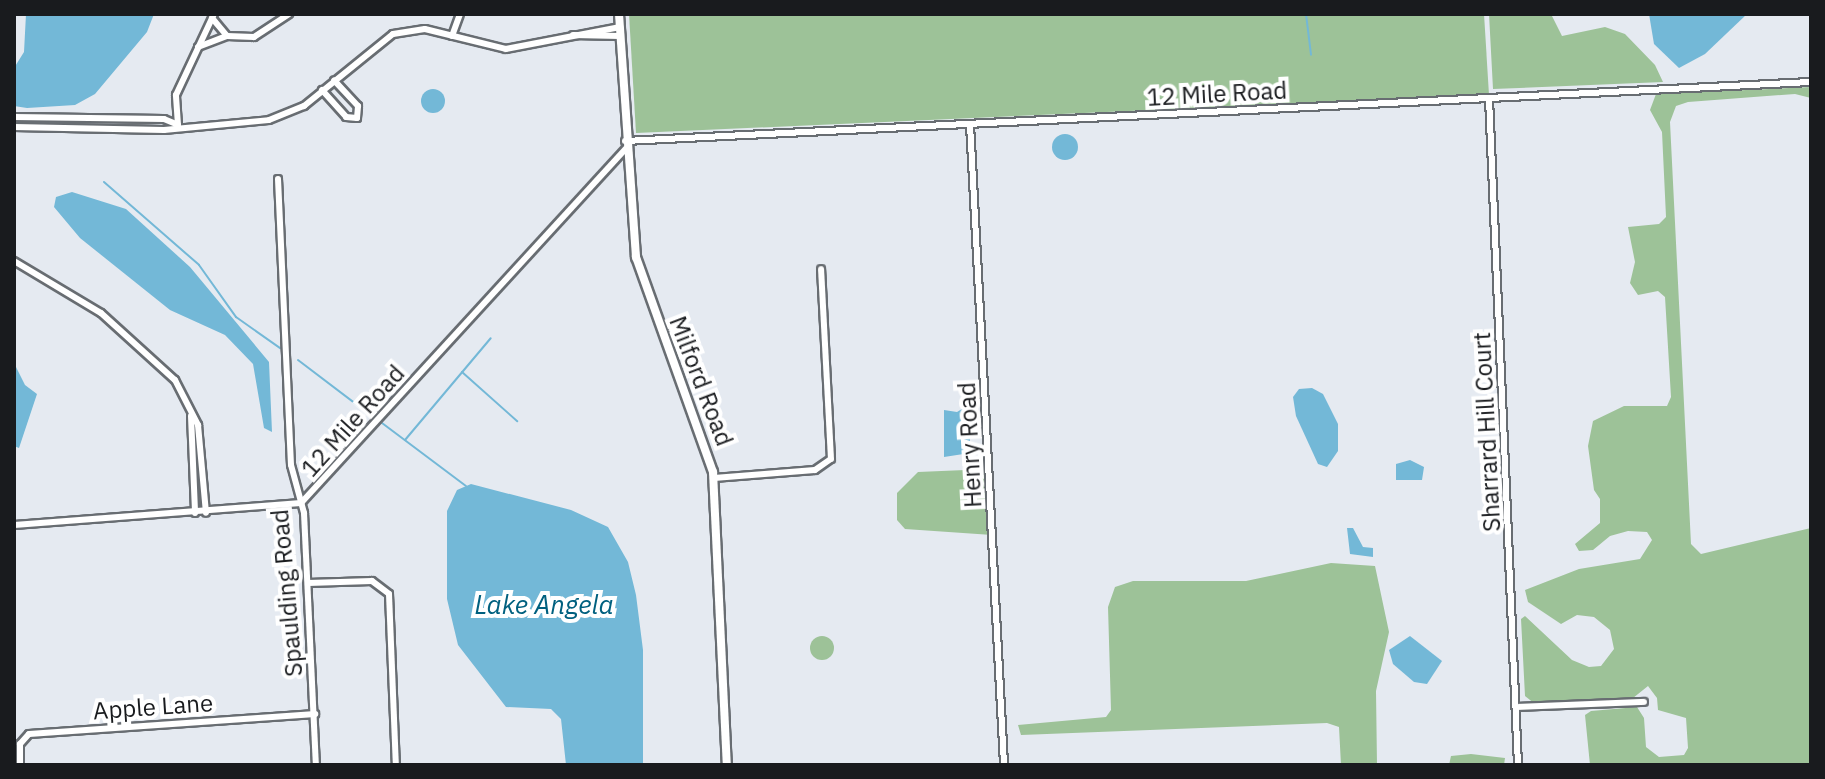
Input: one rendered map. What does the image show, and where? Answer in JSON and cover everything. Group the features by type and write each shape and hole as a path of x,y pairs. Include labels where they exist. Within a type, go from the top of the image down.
{"street":[{"path":"198,47 227,36 254,37 289,14"},
{"path":"452,36 460,14"},
{"name":"Milford Road","path":"619,14 636,257 700,423 714,478 727,765"},
{"path":"178,125 176,95 213,16 227,36"},
{"path":"14,127 147,130 178,125 269,120 291,114 393,34 425,29 506,49 573,35 620,32"},
{"path":"322,90 346,117 357,118 358,106 334,80"},
{"name":"12 Mile Road","path":"14,525 206,513 301,503 626,145 970,124 1811,82"},
{"name":"Sharrard Hill Court","path":"1489,98 1519,707 1518,765"},
{"path":"14,117 164,119 178,125"},
{"name":"Henry Road","path":"970,124 1004,765"},
{"name":"Spaulding Road","path":"278,179 291,465 301,503 308,583 316,765"},
{"path":"14,261 89,304 163,365 198,425 206,513"},
{"path":"714,478 815,470 831,459 821,269"},
{"path":"191,416 195,513"},
{"path":"193,471 203,470"},
{"path":"308,583 372,581 389,594 396,765"},
{"path":"1519,707 1644,702"},
{"name":"Apple Lane","path":"20,765 20,744 29,734 315,714"}],"green space":[{"path":"629,14 1484,14 1489,95 636,133"},
{"path":"1489,14 1551,14 1562,36 1605,27 1625,34 1655,65 1663,82 1493,89"},
{"path":"1811,87 1811,98 1795,94 1688,102 1676,106 1670,122 1691,544 1701,554 1811,528 1811,765 1590,765 1585,715 1591,711 1637,707 1644,718 1646,747 1659,757 1684,755 1688,748 1686,718 1658,710 1657,698 1648,686 1633,698 1535,704 1525,696 1521,619 1525,616 1572,660 1589,667 1601,666 1614,649 1610,630 1594,617 1577,615 1561,624 1528,602 1525,590 1579,569 1640,559 1652,540 1647,532 1628,531 1610,536 1593,550 1579,551 1575,544 1600,523 1600,499 1594,490 1588,446 1593,421 1624,406 1667,406 1671,397 1665,297 1658,291 1638,295 1630,283 1635,262 1628,227 1659,224 1666,217 1662,132 1650,110 1656,94"},
{"path":"989,469 992,535 905,529 897,520 897,493 918,472"},
{"path":"1331,563 1375,566 1389,632 1376,691 1377,765 1341,765 1339,727 1327,723 1021,735 1018,725 1106,717 1111,710 1108,607 1115,587 1133,581 1246,581"},
{"path":"822,636 833,643 834,648 827,659 822,660 811,653 810,648 817,637"},
{"path":"1471,754 1505,758 1504,765 1449,765 1451,756"}],"water":[{"path":"26,14 154,14 147,32 95,94 75,105 27,108 14,106 14,68 24,52"},
{"path":"1649,14 1747,14 1705,54 1679,68 1654,44"},
{"path":"433,89 444,96 445,101 438,112 433,113 422,106 421,101 428,90"},
{"path":"1065,134 1074,138 1078,147 1074,156 1065,160 1056,156 1052,147 1056,138"},
{"path":"72,192 126,209 190,267 269,362 272,432 264,428 253,364 225,335 170,310 80,238 54,207 56,197"},
{"path":"14,363 25,385 37,394 19,448 14,446"},
{"path":"1312,388 1323,394 1338,424 1338,451 1327,467 1318,464 1296,416 1293,397 1299,389"},
{"path":"970,404 970,453 944,457 944,410 957,412"},
{"path":"1410,460 1424,467 1422,480 1396,480 1396,464"},
{"name":"Lake Angela","path":"471,484 571,510 608,527 628,562 636,595 643,650 643,765 566,765 561,719 551,709 506,707 458,645 447,599 447,511 457,490"},
{"path":"1347,528 1353,528 1363,547 1373,548 1373,557 1350,554"},
{"path":"1410,636 1442,661 1427,684 1414,682 1393,664 1389,650"}],"waterway":[{"path":"1306,14 1311,55"},
{"path":"104,182 199,265 236,317 280,348"},
{"path":"405,440 491,338"},
{"path":"298,360 373,417"},
{"path":"462,372 517,421"},
{"path":"382,423 466,486"}]}
